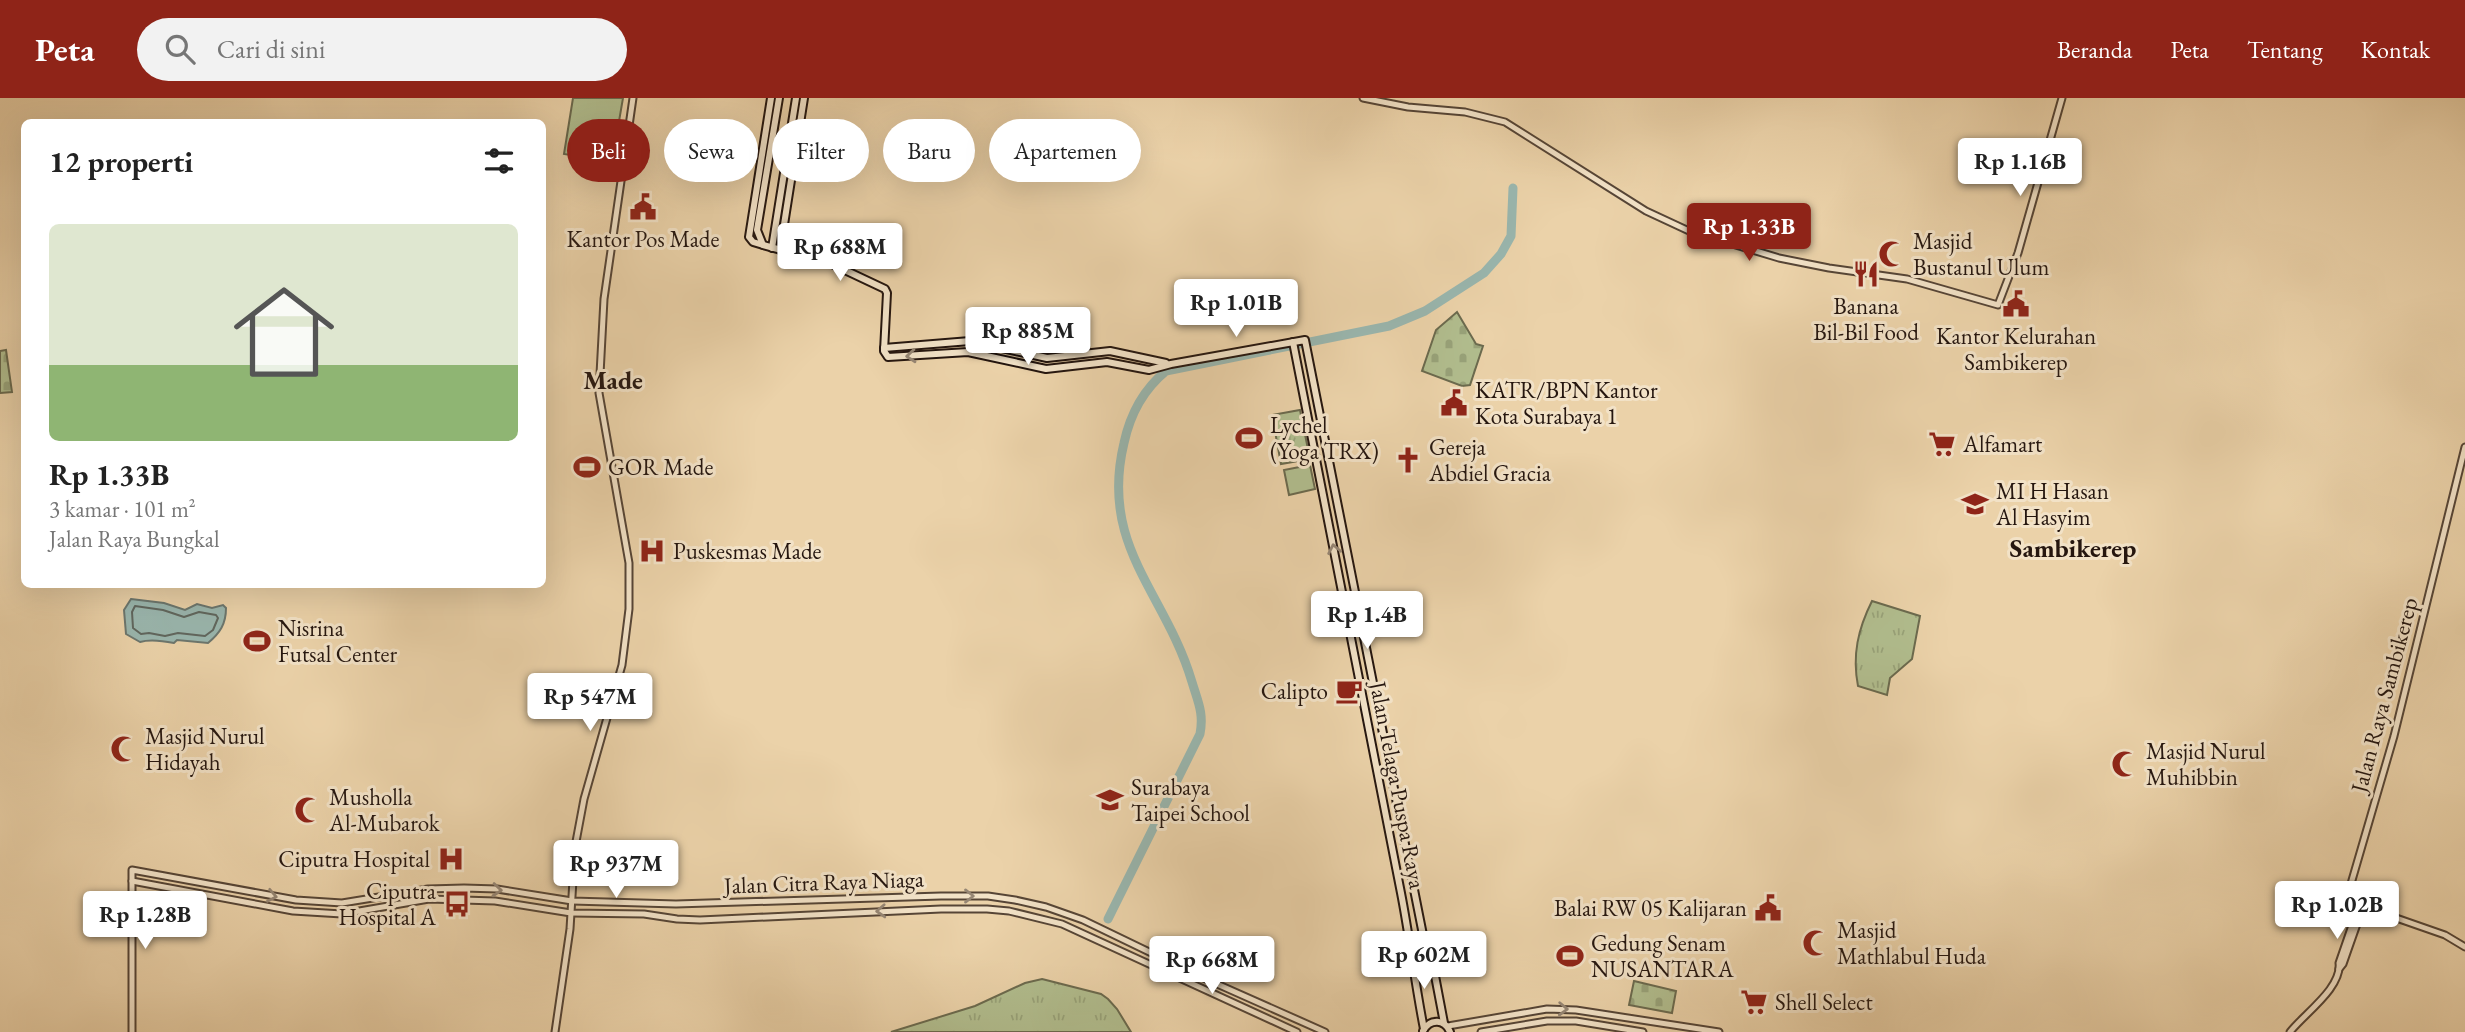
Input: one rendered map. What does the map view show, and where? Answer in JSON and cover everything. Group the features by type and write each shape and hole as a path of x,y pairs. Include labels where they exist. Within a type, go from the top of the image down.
{"main road":[{"path":"771,98 748,234 753,242 832,264 885,289 886,356 892,358 968,352 1046,369 1107,362 1171,364 1293,343"},
{"path":"763,245 757,230 779,98"},
{"path":"776,249 796,98"},
{"path":"776,249 804,98"},
{"path":"884,348 970,341 1047,358 1110,351 1153,365"},
{"name":"Jalan Telaga Puspa Raya","path":"1423,1031 1411,964 1412,952 1293,343 1305,341 1426,950 1432,960 1447,1027"},
{"path":"1412,952 1426,950"},
{"path":"1423,1031 1432,1022 1447,1027"}],"street":[{"path":"555,1032 571,913 574,859 584,799 620,677 629,609 629,563 598,393 604,299 633,98"},
{"path":"1363,98 1397,106 1457,111 1495,119 1533,138 1646,211 1689,231 1779,258 1907,279 1998,305 2018,253 2062,98"},
{"name":"Jalan Raya Sambikerep","path":"2361,906 2350,901 2347,894 2391,750 2465,446"},
{"name":"Jalan Citra Raya Niaga","path":"1297,1032 1092,937 1038,917 988,909 927,909 700,920 644,914 571,913 495,901 441,899 342,914 293,911 132,881 132,870 296,900 342,902 428,889 464,888 513,891 572,901 697,904 988,896 1046,907 1114,935 1325,1032"},
{"path":"132,881 132,1032"},
{"path":"372,898 372,910"},
{"path":"2290,1032 2334,985 2339,963 2361,906 2445,934 2465,947"},
{"path":"1195,986 1199,976"},
{"path":"1447,1027 1547,1009 1576,1010 1719,1032"},
{"path":"1480,1032 1547,1021 1576,1021 1643,1032"}],"green space":[{"path":"573,98 623,98 619,119 570,119"},
{"path":"1457,312 1476,344 1483,346 1470,385 1462,386 1422,371 1436,330"},
{"path":"6,350 12,392 0,393 0,351"},
{"path":"1300,410 1310,459 1281,464 1272,415"},
{"path":"1310,465 1315,489 1289,495 1284,470"},
{"path":"1872,601 1920,616 1912,659 1890,678 1887,695 1858,686 1858,642"},
{"path":"1042,979 1101,994 1117,1009 1131,1032 891,1032 975,1006 1025,983"},
{"path":"1634,981 1676,991 1672,1013 1629,1005"}],"water":[{"path":"131,599 164,603 185,610 197,604 212,608 223,605 226,608 225,619 219,632 208,643 177,640 174,643 153,640 140,642 126,634 124,610"}],"waterway":[{"path":"1108,919 1200,734 1201,727 1198,702 1181,650 1139,568 1120,512 1119,479 1124,443 1139,403 1166,371 1389,326 1425,311 1484,273 1501,254 1511,236 1513,188"}],"place":[{"name":"Kantor Pos Made","path":"643,207"},
{"name":"Masjid Bustanul Ulum","path":"1892,254"},
{"name":"Banana Bil-Bil Food","path":"1866,274"},
{"name":"Kantor Kelurahan Sambikerep","path":"2016,304"},
{"name":"KATR/BPN Kantor Kota Surabaya 1","path":"1454,403"},
{"name":"Lychel (Yoga TRX)","path":"1249,438"},
{"name":"Alfamart","path":"1942,444"},
{"name":"Gereja Abdiel Gracia","path":"1408,460"},
{"name":"GOR Made","path":"587,467"},
{"name":"MI H Hasan Al Hasyim","path":"1975,504"},
{"name":"Puskesmas Made","path":"652,551"},
{"name":"Nisrina Futsal Center","path":"257,641"},
{"name":"Calipto","path":"1349,691"},
{"name":"Masjid Nurul Hidayah","path":"124,749"},
{"name":"Masjid Nurul Muhibbin","path":"2125,764"},
{"name":"Surabaya Taipei School","path":"1110,800"},
{"name":"Musholla Al-Mubarok","path":"308,810"},
{"name":"Ciputra Hospital","path":"451,859"},
{"name":"Ciputra Hospital A","path":"457,904"},
{"name":"Balai RW 05 Kalijaran","path":"1768,908"},
{"name":"Masjid Mathlabul Huda","path":"1816,943"},
{"name":"Gedung Senam NUSANTARA","path":"1570,956"},
{"name":"Shell Select","path":"1754,1002"}],"district":[{"name":"Made","path":"613,380"},
{"name":"Sambikerep","path":"2073,548"}]}
